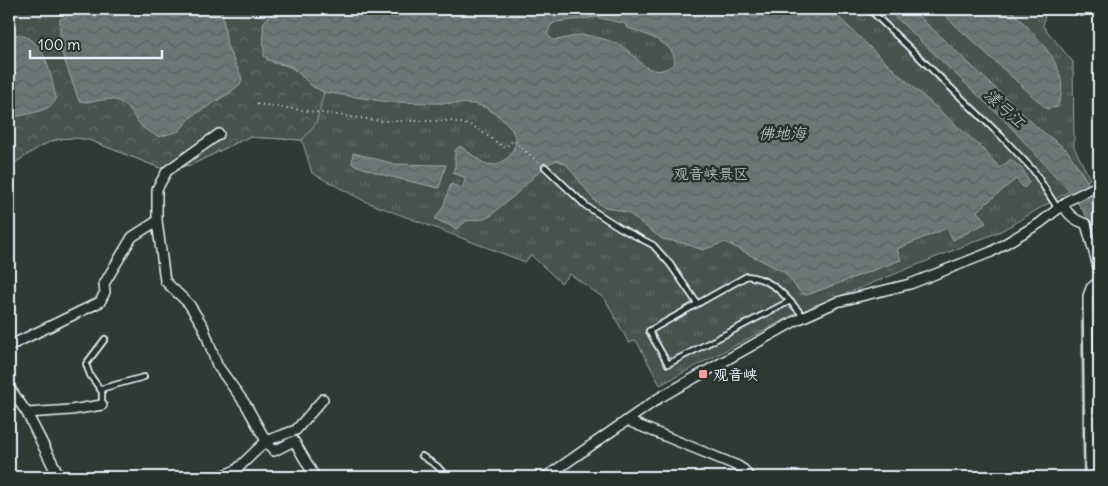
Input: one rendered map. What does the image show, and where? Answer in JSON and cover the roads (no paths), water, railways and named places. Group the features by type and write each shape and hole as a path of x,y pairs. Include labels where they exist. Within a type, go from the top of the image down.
{"street":[{"path":"219,134 167,170 157,189 157,221 165,281 189,304 203,326 217,365 246,405 266,441 274,451 294,441 315,477"},
{"path":"546,477 659,398 804,317 837,302 910,284 992,252 1097,185"},
{"path":"1063,205 1070,216 1086,224 1099,270"},
{"path":"9,346 100,302 104,292 104,284 132,237 157,221"},
{"path":"1090,477 1088,296 1091,288 1099,281"},
{"path":"9,387 27,413 59,477"},
{"path":"218,477 236,470 266,441 296,430 323,399"},
{"path":"27,413 71,410 102,405"},
{"path":"628,421 738,466 749,477"}],"lane":[{"path":"869,9 995,131 1034,171 1063,205"},
{"path":"544,167 586,206 622,229 653,245 670,264 697,303"},
{"path":"790,301 668,364 649,331 747,276 770,282 790,301 804,317"},
{"path":"102,405 102,392 90,375 86,364 105,339"},
{"path":"100,389 144,377"},
{"path":"422,456 437,466 447,477"}],"water":[{"path":"88,9 222,9 227,46 242,78 240,84 231,92 191,117 179,131 159,137 142,127 129,109 118,101 108,99 89,102 79,101 60,47 60,19"},
{"name":"佛地海","path":"277,9 830,9 895,71 982,148 1000,168 1011,159 1023,170 1029,183 1024,188 1016,179 977,211 986,223 953,240 947,228 897,249 901,260 807,295 801,293 784,272 725,242 703,250 683,243 662,239 628,213 603,206 595,201 567,165 557,160 546,165 492,215 484,219 466,221 457,229 435,219 443,207 451,184 462,188 466,178 453,173 455,150 460,146 485,164 497,165 510,156 517,141 512,130 500,117 485,107 474,104 388,102 324,92 313,87 291,66 268,60 264,56 263,23","holes":["596,17 626,24 626,27 665,45 671,50 674,64 656,71 642,64 623,47 611,42 593,36 580,35 553,40 547,34 551,25 556,22"]},
{"name":"漾弓江","path":"887,9 911,9 1038,128 1067,150 1099,200 1099,235 1071,193 1005,121"},
{"path":"940,9 1010,9 1040,41 1057,66 1061,79 1061,93 1057,107 1047,109"},
{"path":"9,35 21,35 30,39 38,46 48,65 56,98 54,103 43,110 9,118"},
{"path":"353,153 395,164 446,165 439,188 387,176 352,164"}],"waterway":[{"path":"1084,300 1082,318 1084,477"}],"place":[{"name":"观音峡","path":"703,374"}],"park label":[{"name":"观音峡景区","path":"711,173"}]}
